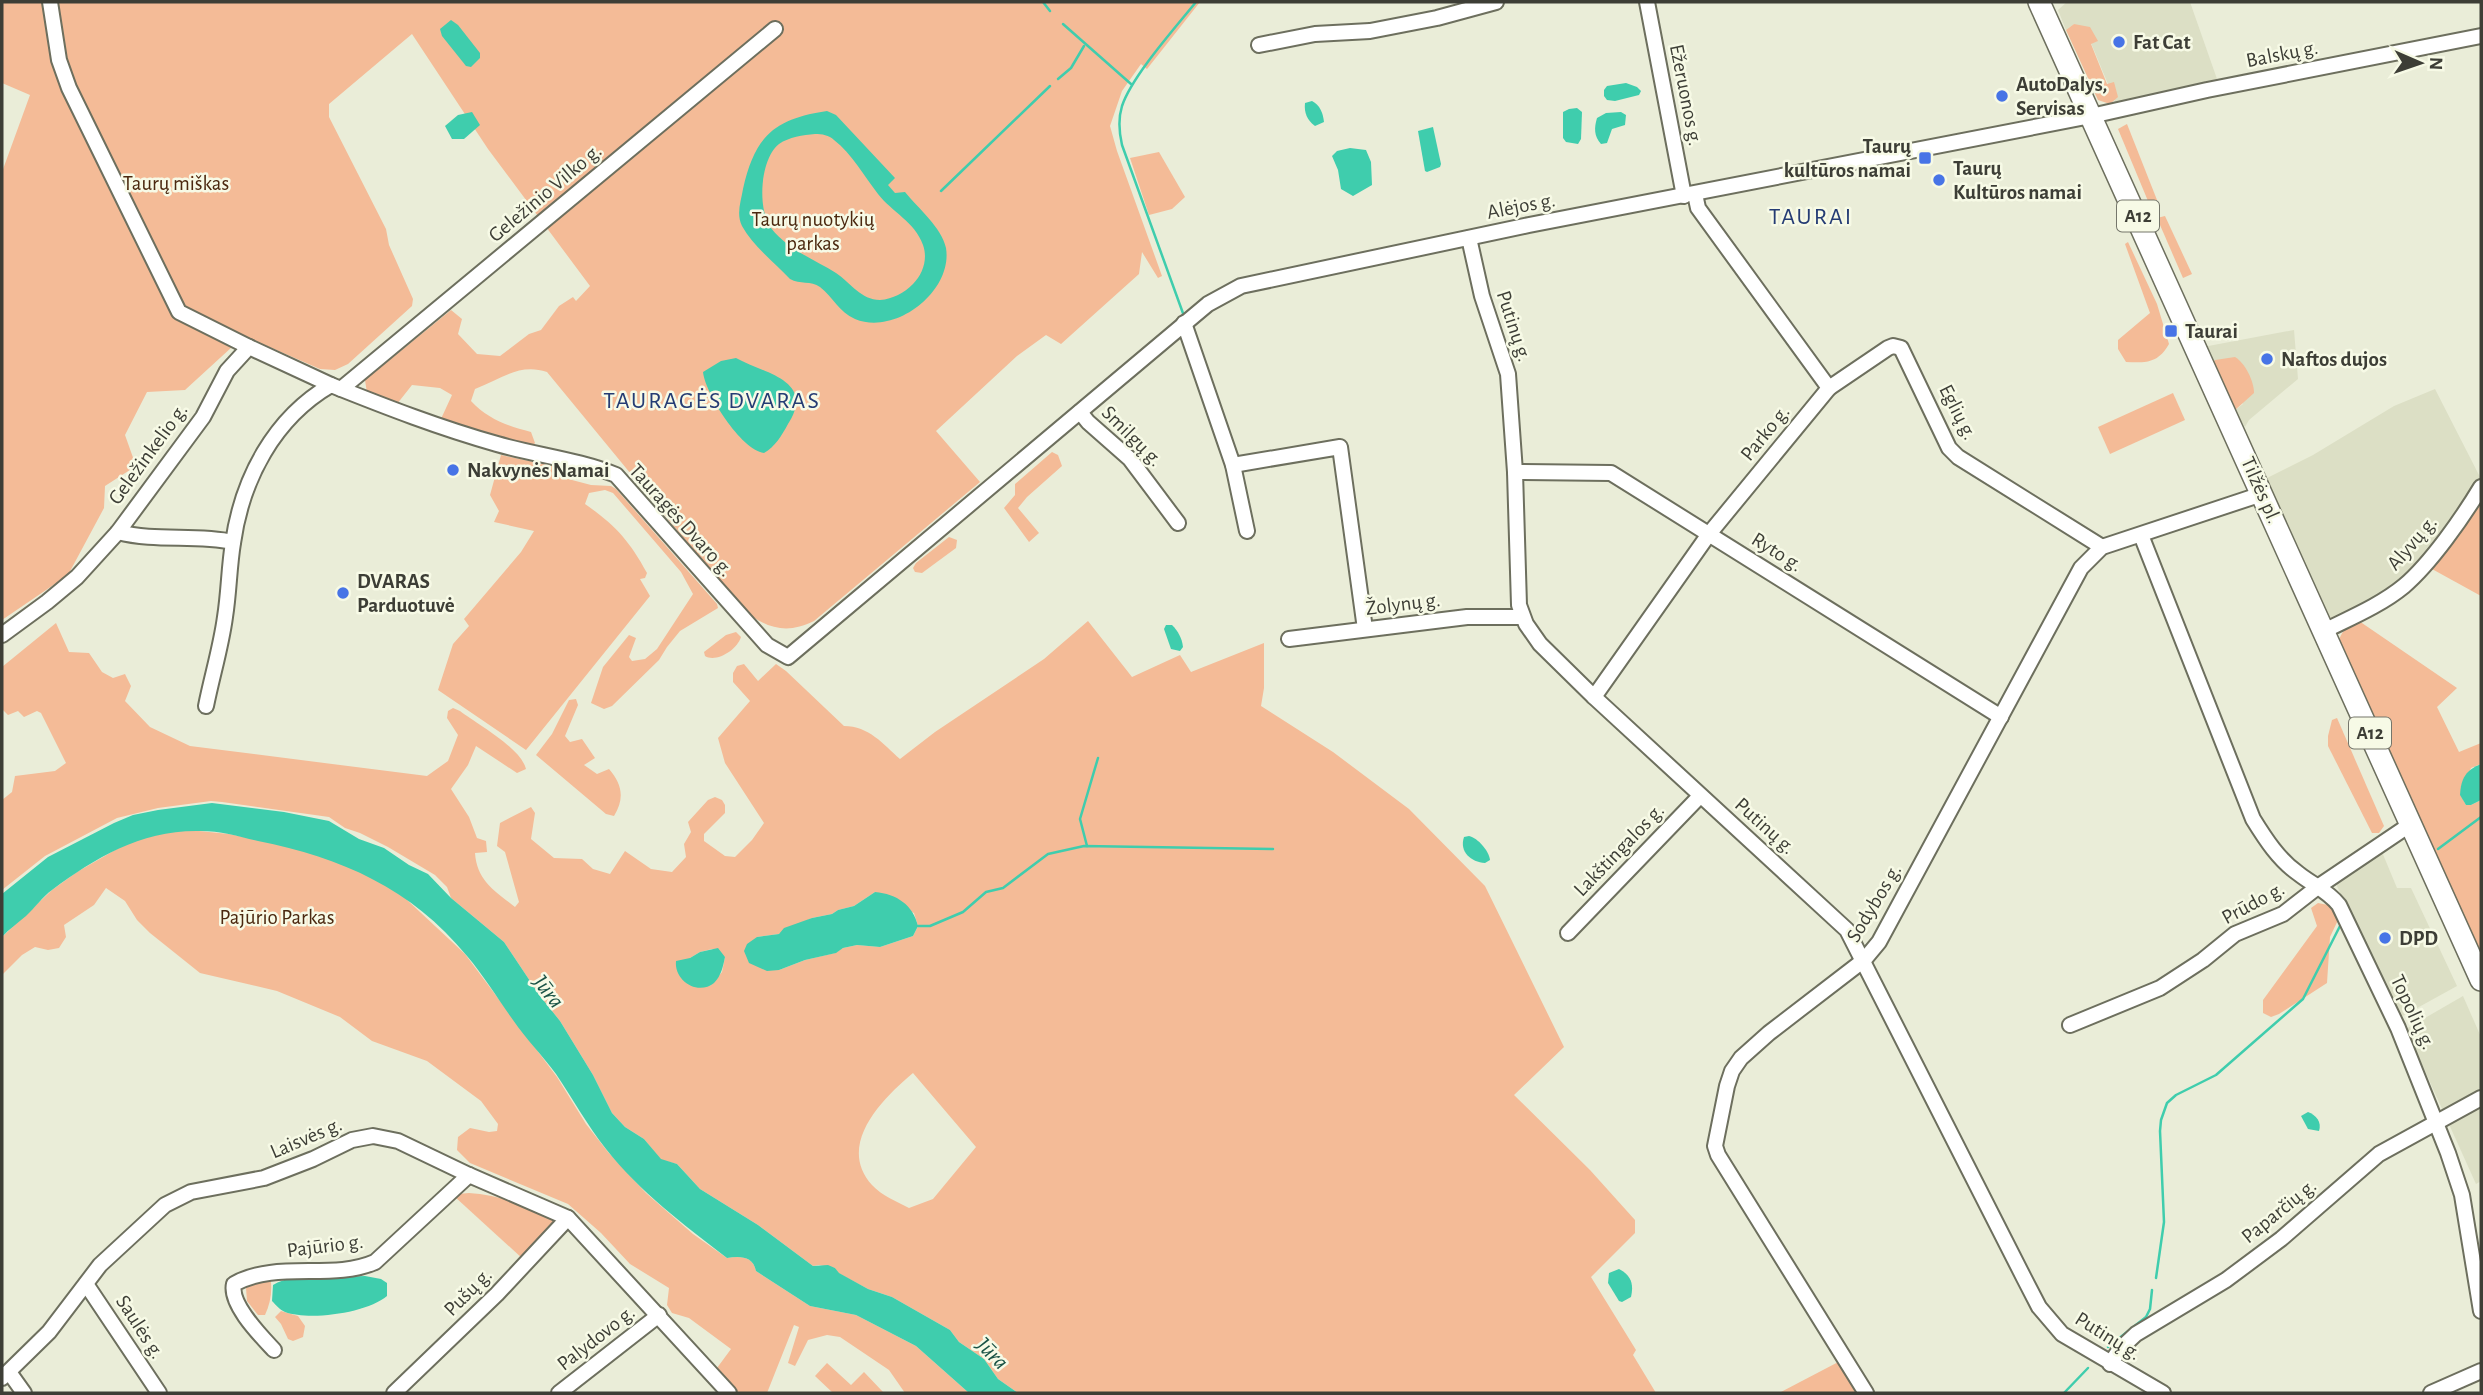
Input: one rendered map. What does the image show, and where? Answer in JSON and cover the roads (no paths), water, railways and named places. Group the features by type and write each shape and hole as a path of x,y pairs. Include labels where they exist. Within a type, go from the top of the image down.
{"highway":[{"name":"Tilžės pl.","path":"2039,2 2481,980"}],"street":[{"path":"50,2 59,61 69,88 178,312 336,387"},
{"path":"1259,45 1315,34 1370,31 1437,18 1496,2"},
{"name":"Ežeruonos g.","path":"1647,2 1690,195"},
{"name":"Geležinio Vilko g.","path":"336,387 775,29"},
{"name":"Balskų g.","path":"2091,116 2207,90 2481,36"},
{"name":"Alėjos g.","path":"1184,323 1219,296 1241,286 1469,238 2091,116"},
{"path":"1690,195 1829,388"},
{"name":"Putinų g.","path":"1469,238 1482,296 1508,374 1515,472 1519,605 1532,635 1700,796 1836,918 1853,939 1864,960 2039,1307 2062,1334 2163,1393"},
{"path":"1184,323 1233,465 1247,530"},
{"name":"Tauragės Dvaro g.","path":"336,387 448,430 616,475 767,645 788,657 1184,323"},
{"name":"Geležinkelio g.","path":"2,635 76,578 118,532 203,417 227,371 249,347"},
{"name":"Eglių g.","path":"1829,388 1888,348 1902,348 1950,448 1958,457 2102,547"},
{"path":"206,706 225,619 233,542 246,491 266,447 282,425 303,403 336,387"},
{"name":"Parko g.","path":"1594,697 1709,534 1829,388"},
{"name":"Smilgų g.","path":"1080,412 1130,459 1178,523"},
{"path":"1233,465 1340,447 1365,629"},
{"name":"Ryto g.","path":"1515,472 1611,473 2001,717"},
{"name":"Alyvų g.","path":"2323,631 2404,586 2426,563 2481,487"},
{"path":"2102,547 2262,494"},
{"path":"118,532 140,537 218,539 233,542"},
{"name":"Topolių g.","path":"2141,535 2253,819 2280,857 2301,876 2319,886 2339,905 2398,1028 2437,1122 2462,1195 2481,1311"},
{"name":"Sodybos g.","path":"1866,1393 1723,1166 1715,1146 1731,1071 1741,1058 1769,1033 1864,960 1879,943 2081,568 2102,547"},
{"name":"Žolynų g.","path":"1289,639 1467,617 1522,617"},
{"name":"Lakštingalos g.","path":"1568,933 1700,796"},
{"name":"Prūdo g.","path":"2070,1025 2160,988 2195,966 2235,934 2283,914 2319,886 2411,824"},
{"name":"Paparčių g.","path":"2110,1364 2136,1334 2226,1280 2281,1239 2379,1154 2481,1098"},
{"name":"Laisvės g.","path":"5,1375 49,1332 100,1265 165,1205 191,1192 264,1178 362,1137 390,1137 568,1218 729,1393"},
{"name":"Pajūrio g.","path":"274,1350 248,1320 232,1290 234,1284 247,1277 365,1267 375,1262 469,1175"},
{"name":"Pušų g.","path":"394,1393 497,1294 568,1218"},
{"name":"Saulės g.","path":"86,1284 159,1393"},
{"name":"Palydovo g.","path":"559,1393 659,1315"},
{"path":"2431,1393 2481,1371"},
{"path":"5,1375 24,1393"}],"water":[{"path":"451,20 480,53 480,58 471,67 466,66 442,36 440,29"},
{"path":"1626,83 1637,87 1641,91 1639,95 1615,101 1607,100 1604,96 1607,86"},
{"path":"1312,101 1321,110 1324,122 1315,126 1308,119 1305,110 1305,103"},
{"path":"1577,108 1582,112 1581,139 1578,144 1566,142 1563,138 1563,112"},
{"path":"827,111 836,115 895,178 888,185 895,193 905,192 935,226 944,241 946,264 940,280 931,294 904,315 871,323 849,316 820,287 790,279 758,247 742,226 739,212 743,189 761,143 780,125 809,114","holes":["818,134 830,137 852,158 878,194 915,230 923,245 925,261 922,271 913,284 898,295 880,300 867,297 836,273 785,242 767,220 762,197 764,172 773,151 787,140"]},
{"path":"472,112 480,125 464,139 452,139 445,126 458,115"},
{"path":"1621,112 1626,115 1625,125 1612,129 1607,143 1601,144 1595,132 1597,118 1606,113"},
{"path":"1433,127 1441,164 1440,167 1427,172 1418,131"},
{"path":"1350,148 1366,150 1371,162 1372,185 1353,196 1341,189 1338,170 1332,156 1337,151"},
{"path":"736,358 783,380 796,397 795,409 786,428 775,444 764,453 755,450 735,432 717,406 705,381 703,372 721,361"},
{"path":"1166,625 1172,625 1179,635 1183,647 1180,651 1171,649 1164,629"},
{"path":"2481,764 2481,800 2466,805 2460,795 2463,779 2468,772"},
{"path":"212,803 329,821 359,839 384,848 428,874 451,898 504,942 560,1021 593,1075 612,1113 625,1127 644,1139 661,1159 677,1164 700,1189 758,1225 813,1266 828,1265 835,1268 868,1289 892,1297 950,1330 959,1342 984,1359 998,1379 1018,1393 969,1393 916,1346 856,1315 810,1306 756,1271 749,1260 741,1257 727,1258 695,1233 648,1194 619,1165 556,1074 473,964 445,932 423,912 373,879 318,857 235,835 204,831 175,832 119,848 85,867 48,893 2,937 2,894 48,857 133,815"},
{"path":"1469,836 1483,845 1490,860 1480,862 1467,855 1463,842 1464,837"},
{"path":"875,892 897,898 908,907 918,926 913,936 880,947 857,945 843,948 836,953 805,960 779,970 767,971 749,963 744,951 747,944 757,937 779,934 784,928 854,906"},
{"path":"718,948 725,957 714,983 708,987 694,987 679,975 676,961"},
{"path":"2308,1112 2318,1119 2319,1131 2308,1129 2301,1116"},
{"path":"1619,1269 1629,1277 1632,1288 1631,1297 1622,1302 1608,1283 1609,1273"},
{"path":"365,1276 387,1283 387,1296 353,1311 296,1315 283,1311 272,1301 273,1285 293,1278"}],"waterway":[{"path":"1043,2 1050,11"},
{"path":"1184,316 1122,145 1119,121 1122,106 1135,81 1196,2"},
{"path":"1063,24 1131,84"},
{"path":"1058,79 1071,68 1084,46"},
{"path":"941,191 1050,86"},
{"path":"1087,846 1080,819 1098,758"},
{"path":"2438,849 2481,817"},
{"path":"918,926 930,926 963,912 986,892 1003,888 1048,854 1084,846 1273,849"},
{"path":"2156,1278 2164,1222 2160,1131 2167,1103 2176,1095 2216,1075 2303,999 2341,924"},
{"path":"2108,1347 2146,1317 2150,1309 2152,1290"},
{"path":"2064,1393 2088,1368"}],"place":[{"name":"Fat Cat","path":"2119,42"},
{"name":"AutoDalys, Servisas","path":"2002,96"},
{"name":"Taurų kultūros namai","path":"1925,158"},
{"name":"Taurų Kultūros namai","path":"1939,180"},
{"name":"Taurai","path":"2171,331"},
{"name":"Naftos dujos","path":"2267,359"},
{"name":"Nakvynės Namai","path":"453,470"},
{"name":"DVARAS Parduotuvė","path":"343,593"},
{"name":"DPD","path":"2385,938"}],"district":[{"name":"TAURAI","path":"1811,217"},
{"name":"TAURAGĖS DVARAS","path":"712,401"}],"park label":[{"name":"Taurų miškas","path":"176,183"},
{"name":"Taurų nuotykių parkas","path":"813,231"},
{"name":"Pajūrio Parkas","path":"277,917"}],"water label":[{"name":"Jūra","path":"548,992"},
{"name":"Jūra","path":"992,1354"}]}
